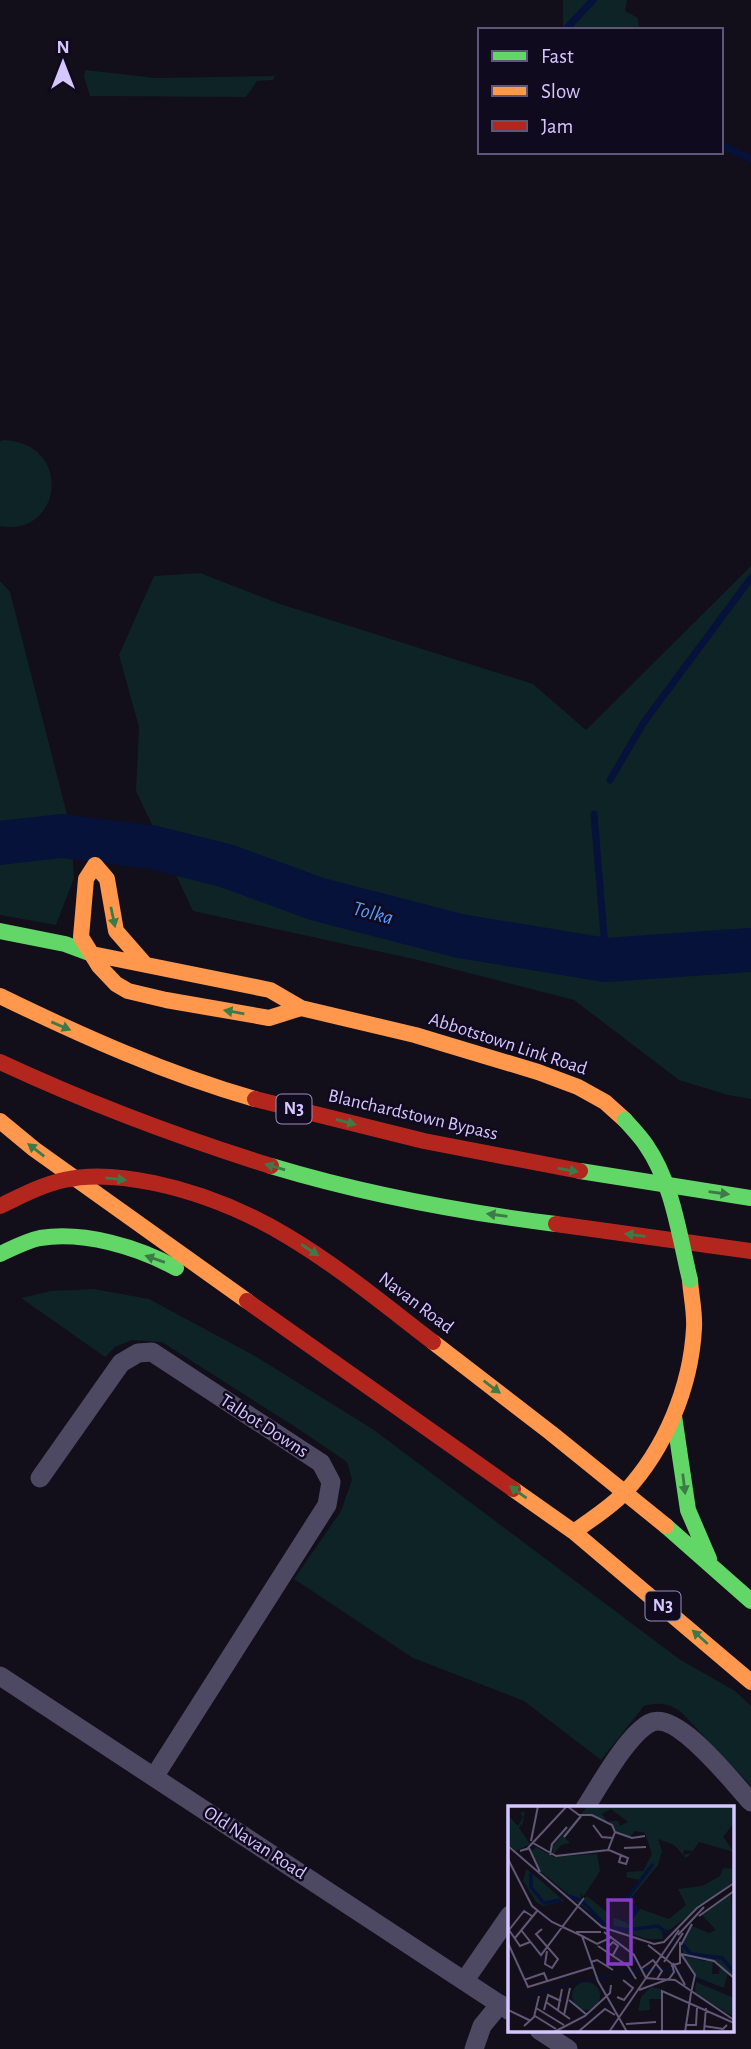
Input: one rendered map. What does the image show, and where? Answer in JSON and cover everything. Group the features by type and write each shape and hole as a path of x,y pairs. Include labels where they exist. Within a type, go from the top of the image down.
{"main road":[{"path":"92,954 81,937 86,879 95,865 107,879 116,930 144,963"},
{"name":"Abbotstown Link Road","path":"0,931 65,944 103,958 144,963 270,990 301,1009 415,1035 538,1072 578,1087 605,1102 625,1120 645,1144 659,1168 675,1216 690,1280 694,1328 689,1364 674,1416 647,1463 624,1493 573,1532"},
{"name":"Abbotstown Link Road","path":"92,954 105,975 128,991 269,1018 301,1009"},
{"name":"Blanchardstown Bypass","path":"0,996 52,1022 142,1059 255,1098 474,1153 751,1198"},
{"path":"0,1062 123,1116 225,1153 335,1185 449,1208 751,1251"},
{"name":"N3","path":"0,1121 73,1178 573,1532 688,1626 751,1682"},
{"name":"Navan Road","path":"0,1206 36,1189 73,1178 110,1178 159,1185 210,1198 264,1219 321,1256 544,1427 711,1564 751,1601"},
{"path":"0,1254 40,1238 95,1238 165,1262 321,1353"},
{"path":"674,1416 688,1510 711,1564"}],"street":[{"name":"Talbot Downs","path":"40,1478 121,1363 138,1353 152,1352 321,1463 331,1482 327,1505 154,1777"},
{"name":"Old Navan Road","path":"0,1676 505,2008"},
{"path":"586,1806 626,1745 652,1721 668,1721 683,1730 751,1801"},
{"path":"465,1980 508,1916"},
{"path":"474,2049 482,2026 505,2008"},
{"path":"542,2032 568,2049"}],"green space":[{"path":"563,0 627,0 625,11 638,18 639,28 563,28"},
{"path":"85,70 156,78 275,76 273,80 257,81 246,97 90,96 84,77"},
{"path":"0,441 27,445 42,457 50,472 51,489 47,505 36,518 21,526 0,526"},
{"path":"751,566 751,1099 679,1080 574,1000 418,960 193,911 136,791 139,727 119,655 154,576 200,573 280,604 533,684 586,730"},
{"path":"0,581 10,592 71,830 74,878 56,925 0,915"},
{"path":"94,1289 149,1299 255,1356 374,1430 679,1659 735,1691 751,1706 751,1786 680,1711 671,1706 644,1706 601,1760 524,1701 413,1658 294,1579 341,1511 352,1480 347,1462 162,1342 132,1340 115,1347 105,1357 21,1298 51,1291"}],"waterway":[{"path":"567,28 593,0"},
{"path":"723,146 751,159"},
{"path":"610,780 644,722 751,578"},
{"path":"594,814 606,960"},
{"name":"Tolka","path":"0,843 62,836 151,847 227,866 317,899 460,936 606,960 751,950"}],"traffic: fast":[{"path":"0,931 65,944 92,954"},
{"path":"625,1120 646,1145 663,1176 674,1210 690,1280"},
{"path":"271,1166 412,1201 556,1224"},
{"path":"580,1171 751,1198"},
{"path":"0,1254 40,1238 74,1237 128,1247 176,1268"},
{"path":"674,1416 688,1510 709,1559"},
{"path":"666,1526 751,1601"}],"traffic: slow":[{"path":"144,963 116,931 107,879 95,865 86,879 81,937 99,966 116,984 128,991 166,1000 269,1018 301,1008"},
{"path":"92,954 270,990 301,1008 415,1035 538,1072 578,1087 605,1102 625,1120"},
{"path":"0,996 125,1053 255,1099"},
{"path":"0,1121 34,1149 247,1301"},
{"path":"574,1532 625,1492 664,1437 681,1394 692,1350 694,1322 690,1280"},
{"path":"433,1342 666,1526"},
{"path":"513,1489 574,1532 751,1682"}],"traffic: jam":[{"path":"0,1062 134,1119 271,1166"},
{"path":"255,1099 424,1141 580,1171"},
{"path":"0,1206 47,1185 86,1177 132,1179 195,1194 233,1208 303,1246 368,1291 433,1342"},
{"path":"556,1224 751,1251"},
{"path":"247,1301 513,1489"}]}
